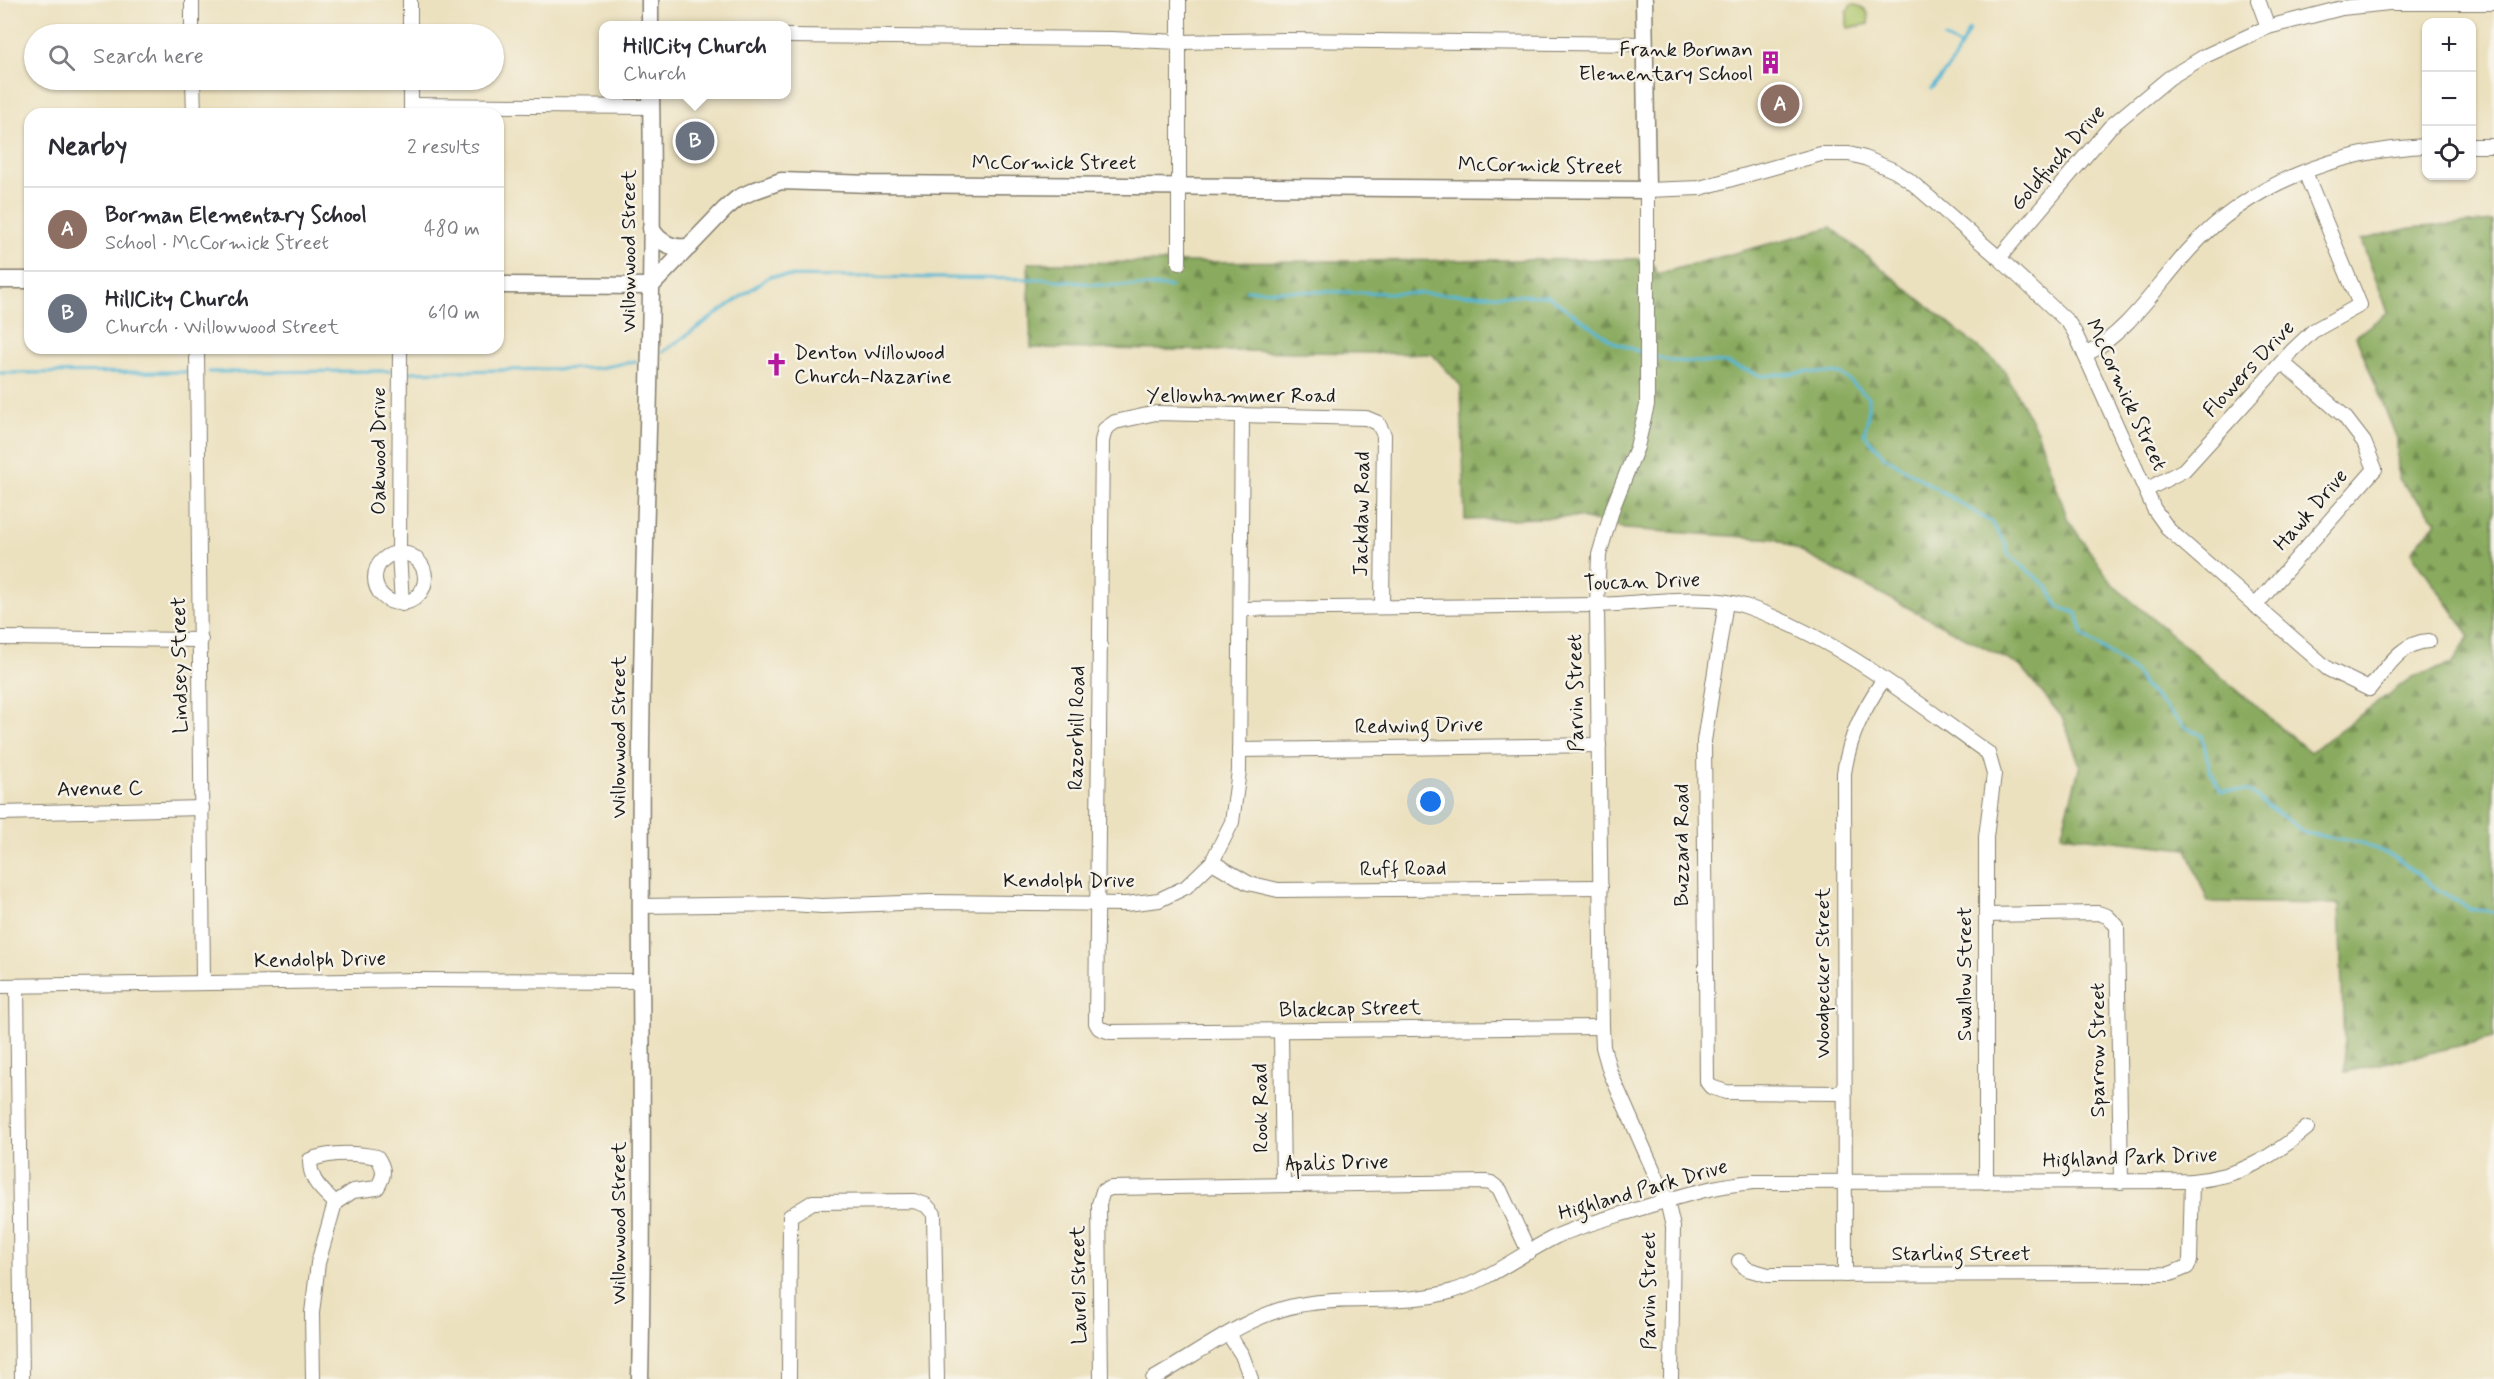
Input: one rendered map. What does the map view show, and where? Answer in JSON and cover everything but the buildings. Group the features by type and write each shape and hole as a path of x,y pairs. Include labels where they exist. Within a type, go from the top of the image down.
{"street":[{"path":"192,0 192,24"},
{"path":"410,0 410,24"},
{"path":"650,0 650,21"},
{"path":"1179,0 1179,263"},
{"name":"Parvin Street","path":"1644,0 1647,116 1647,405 1637,447 1613,507 1599,555 1597,605 1602,1027 1610,1072 1667,1201 1674,1227 1671,1379"},
{"path":"2258,0 2268,27"},
{"name":"Goldfinch Drive","path":"1999,258 2109,127 2169,78 2213,52 2268,27 2368,4 2494,3"},
{"path":"791,36 1112,39 1180,42 1285,40 1644,44"},
{"path":"193,90 194,108"},
{"path":"411,90 411,108"},
{"path":"464,108 651,101"},
{"name":"Willowwood Street","path":"640,1379 643,1269 639,981 643,625 652,330 651,101"},
{"path":"2476,146 2494,146"},
{"path":"2085,355 2109,341 2119,331 2213,226 2257,195 2305,172 2350,156 2422,147"},
{"name":"McCormick Street","path":"651,286 738,198 781,181 871,184 1647,190 1700,188 1807,157 1849,154 1881,164 1909,180 2068,322 2154,509 2169,531 2328,669 2369,689 2403,649 2420,641 2429,641"},
{"name":"Flowers Drive","path":"2146,490 2184,470 2313,331 2360,305 2305,172"},
{"path":"651,228 665,244 677,248 689,247"},
{"path":"0,280 24,280"},
{"path":"504,285 651,286"},
{"name":"Lindsey Street","path":"197,354 203,982"},
{"name":"Oakwood Drive","path":"400,354 399,553 402,604"},
{"name":"Hawk Drive","path":"2255,606 2375,468 2364,442 2344,416 2282,362"},
{"name":"Yellowhammer Road","path":"1105,429 1115,422 1156,413 1366,418 1378,423"},
{"name":"Kendolph Drive","path":"640,906 791,904 822,906 929,902 1126,904 1159,900 1186,887 1212,862 1232,822 1238,787 1242,415"},
{"name":"Jackdaw Road","path":"1378,423 1384,435 1382,607"},
{"name":"Razorbill Road","path":"1099,1028 1094,1017 1102,441 1105,429"},
{"path":"399,553 413,556 419,561 425,576 422,591 410,602 402,604 386,600 380,594 375,578 381,561 399,553"},
{"name":"Toucan Drive","path":"1241,609 1597,605 1695,601 1726,602 1746,606 1826,643 1988,753 1994,766"},
{"name":"Buzzard Road","path":"1726,602 1707,715 1703,770 1705,1074 1711,1087 1726,1092 1844,1093"},
{"path":"0,638 201,640"},
{"name":"Woodpecker Street","path":"1845,1275 1844,773 1854,728 1883,680"},
{"name":"Redwing Drive","path":"1239,750 1599,745"},
{"name":"Swallow Street","path":"1986,1182 1986,837 1994,766"},
{"name":"Avenue C","path":"0,813 202,808"},
{"name":"Ruff Road","path":"1212,862 1248,883 1278,890 1601,887"},
{"name":"Sparrow Street","path":"1986,915 2098,913 2113,920 2118,934 2121,1182"},
{"name":"Kendolph Drive","path":"0,986 203,982 639,981"},
{"path":"17,986 22,1379"},
{"name":"Blackcap Street","path":"1099,1028 1110,1032 1602,1027"},
{"name":"Rook Road","path":"1281,1030 1283,1185"},
{"name":"Highland Park Drive","path":"1154,1379 1253,1320 1296,1305 1343,1299 1414,1297 1453,1291 1578,1228 1731,1184 2192,1181 2236,1174 2258,1164 2282,1149 2307,1128"},
{"path":"313,1379 312,1313 318,1263 335,1203 353,1191 377,1188 384,1177 383,1167 377,1157 363,1154 321,1156 310,1160 310,1173 315,1182 335,1203"},
{"name":"Starling Street","path":"1739,1261 1747,1269 1768,1275 2170,1274 2187,1267 2192,1251 2192,1181"},
{"name":"Apalis Drive","path":"1103,1191 1118,1187 1491,1183 1503,1195 1528,1252"},
{"name":"Laurel Street","path":"1101,1379 1099,1204 1103,1191"},
{"path":"789,1379 790,1216 813,1202 914,1201 926,1205 934,1214 937,1379"},
{"path":"1229,1335 1242,1355 1251,1379"}],"green space":[{"path":"1851,5 1859,6 1867,12 1868,24 1847,28 1847,12"},
{"path":"2493,221 2494,1038 2345,1072 2339,904 2208,902 2187,849 2061,835 2080,765 2062,717 2020,666 1776,539 1625,529 1577,517 1465,520 1461,386 1432,354 1031,348 1028,263 1650,259 1657,274 1831,227 2002,367 2037,431 2068,520 2114,586 2310,752 2412,677 2452,664 2470,636 2411,552 2437,521 2398,479 2397,439 2356,336 2388,312 2361,240 2410,228"}],"waterway":[{"path":"1931,89 1952,63 1969,30"},
{"path":"1944,38 1961,47"},
{"path":"663,352 770,276 1046,279 1101,285 1171,287"},
{"path":"1246,290 1548,296 1615,343 1644,353"},
{"path":"1650,355 1670,361 1726,363 1762,376 1808,372 1842,374 1868,397 1868,418 1864,434 1885,457 1991,522 2006,544 2008,554 2049,588 2058,607 2077,613 2083,635 2135,672 2143,685 2185,727 2202,735 2210,770 2221,791 2248,791 2305,833 2362,843 2395,857 2437,889 2470,909 2494,912"},
{"path":"410,372 599,368 636,361"},
{"path":"209,372 390,371"},
{"path":"0,373 187,372"}],"place":[{"name":"Frank Borman Elementary School","path":"1771,62"},
{"name":"Borman Elementary School","path":"1780,104"},
{"name":"HillCity Church","path":"695,141"},
{"name":"Denton Willowood Church-Nazarine","path":"776,365"}]}
